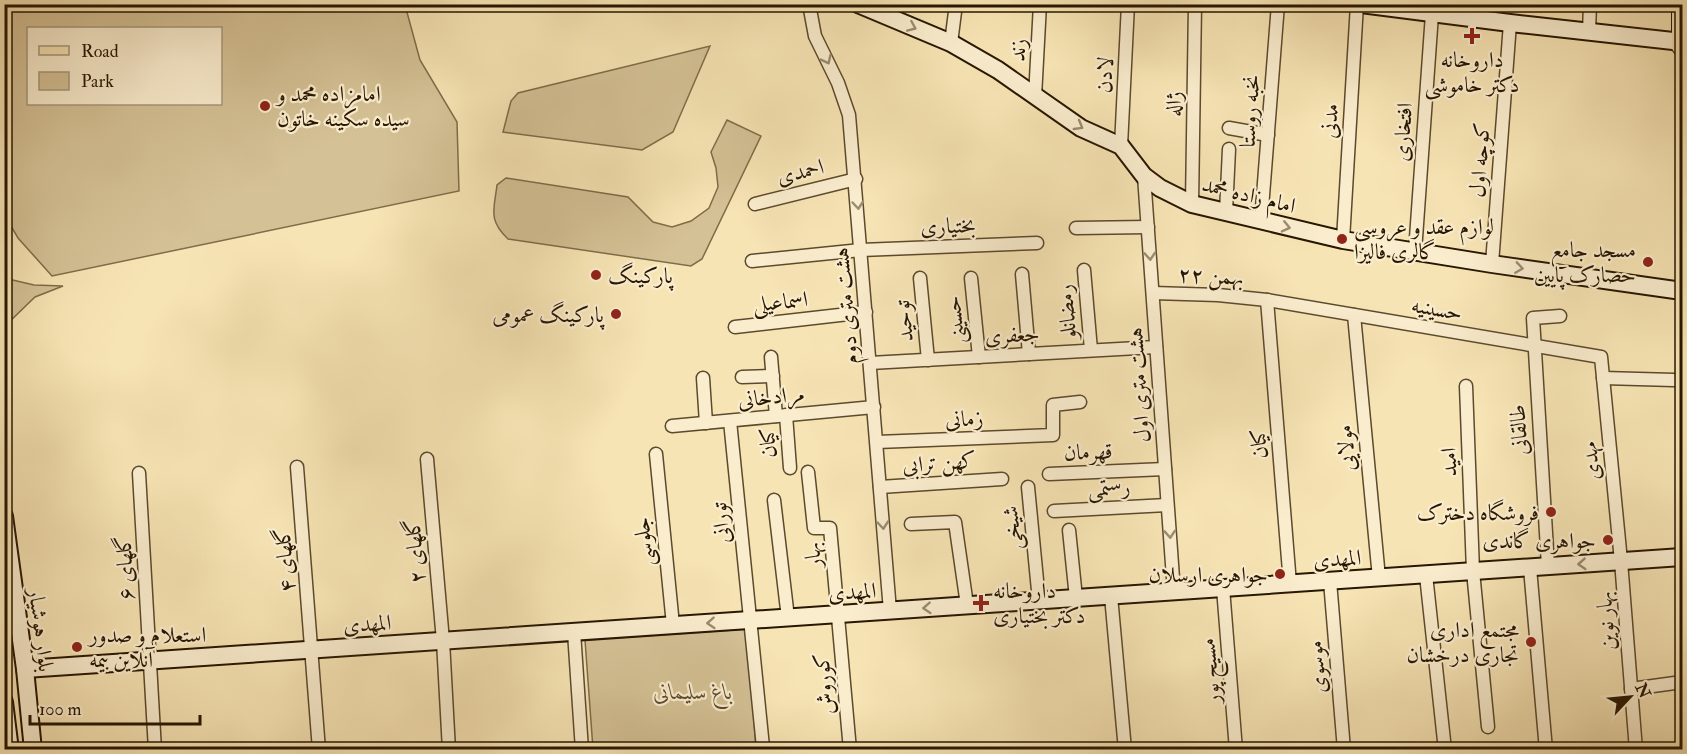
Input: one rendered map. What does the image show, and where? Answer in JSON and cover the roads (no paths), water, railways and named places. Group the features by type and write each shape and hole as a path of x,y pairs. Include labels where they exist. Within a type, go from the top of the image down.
{"main road":[{"path":"1682,4 1682,44"}],"street":[{"name":"هشت متری دوم","path":"809,4 815,36 849,115 890,611"},
{"name":"امام زاده محمد","path":"858,4 951,44 998,70 1081,128 1121,146 1144,176 1160,188 1192,204 1343,240 1683,291"},
{"path":"951,44 956,4"},
{"name":"زند","path":"1035,97 1040,4"},
{"name":"لادن","path":"1121,146 1128,4"},
{"name":"ژاله","path":"1192,204 1195,4"},
{"name":"نخبه روستا","path":"1262,221 1278,4"},
{"path":"1359,4 1682,44"},
{"name":"مدنی","path":"1343,240 1359,4"},
{"path":"1589,32 1590,4"},
{"name":"افتخاری","path":"1415,252 1432,14"},
{"name":"کوچه اول","path":"1492,264 1510,23"},
{"path":"1229,128 1268,135"},
{"path":"1226,212 1229,149"},
{"name":"هشت متری اول","path":"1144,176 1174,592"},
{"name":"احمدی","path":"755,204 856,179"},
{"path":"1076,228 1148,227"},
{"name":"بختیاری","path":"752,261 861,250 1037,243"},
{"name":"رمضانلو","path":"1084,270 1090,350"},
{"path":"1022,274 1029,354"},
{"name":"توحید","path":"920,278 928,360"},
{"name":"حسینی","path":"971,278 979,357"},
{"name":"۲۲ بهمن","path":"1153,293 1218,295 1267,300"},
{"name":"حسینیه","path":"1267,300 1601,357"},
{"name":"کیان","path":"1267,300 1290,584"},
{"name":"اسماعیلی","path":"735,327 866,312"},
{"name":"مولایی","path":"1354,315 1379,578"},
{"name":"طالقانی","path":"1548,566 1533,318 1560,316"},
{"name":"جعفری","path":"870,363 1156,347"},
{"name":"کیان","path":"771,357 790,468"},
{"name":"مهدی","path":"1601,357 1621,561"},
{"path":"742,377 773,376"},
{"path":"703,378 706,423"},
{"path":"1603,378 1674,380"},
{"name":"امید","path":"1467,386 1473,571 1488,727"},
{"name":"زمانی","path":"877,442 1053,435 1053,405 1080,402"},
{"name":"مرادخانی","path":"672,426 874,407"},
{"name":"تورانی","path":"730,421 751,620"},
{"name":"جلوسی","path":"656,454 673,626"},
{"name":"گلهای ۲","path":"428,459 443,641 449,750"},
{"name":"گلهای ۴","path":"297,467 319,750"},
{"name":"قهرمان","path":"1049,474 1165,470"},
{"name":"بهار","path":"808,472 814,528 830,528 838,614"},
{"name":"گلهای ۶","path":"139,474 155,750"},
{"name":"کهن ترابی","path":"880,487 1002,479"},
{"name":"شیخی","path":"1028,487 1039,601"},
{"path":"774,500 788,618"},
{"name":"رستمی","path":"1054,511 1167,505"},
{"name":"بلوار هوشیار","path":"4,516 25,669 33,750"},
{"path":"910,524 955,522 967,606"},
{"path":"1069,530 1076,598"},
{"name":"المهدی","path":"25,669 1683,557"},
{"name":"بهار نوین","path":"1621,561 1636,750"},
{"path":"1530,568 1546,750"},
{"path":"1426,575 1445,750"},
{"name":"موسوی","path":"1330,581 1344,750"},
{"name":"مسیح پور","path":"1223,588 1236,750"},
{"path":"1112,596 1125,750"},
{"name":"کوروش","path":"838,614 850,750"},
{"path":"751,620 763,747"},
{"path":"574,632 582,750"},
{"path":"1631,689 1683,682"},
{"path":"4,702 10,750"}],"place":[{"name":"داروخانه دکتر خاموشی","path":"1472,36"},
{"name":"امامزاده محمد و سیده سکینه خاتون","path":"265,106"},
{"name":"لوازم عقد و عروسی گالری فالیزا","path":"1342,239"},
{"name":"مسجد جامع حصارک پایین","path":"1648,262"},
{"name":"پارکینگ","path":"596,275"},
{"name":"پارکینگ عمومی","path":"616,314"},
{"name":"فروشگاه دخترک","path":"1551,512"},
{"name":"جواهری گاندی","path":"1608,540"},
{"name":"جواهری ارسلان","path":"1280,574"},
{"name":"داروخانه دکتر بختیاری","path":"981,603"},
{"name":"مجتمع اداری تجاری درخشان","path":"1531,642"},
{"name":"استعلام و صدور آنلاین بیمه","path":"77,647"}],"park label":[{"name":"باغ سلیمانی","path":"693,691"}]}
